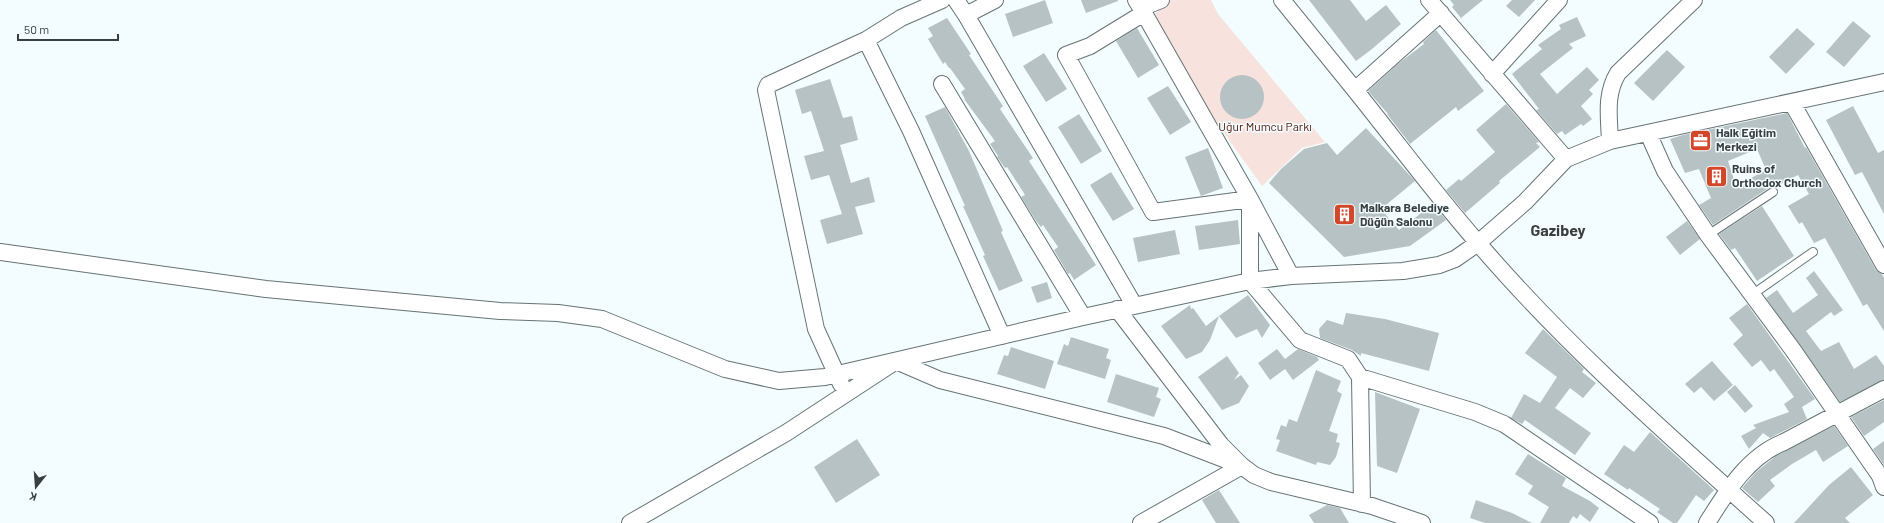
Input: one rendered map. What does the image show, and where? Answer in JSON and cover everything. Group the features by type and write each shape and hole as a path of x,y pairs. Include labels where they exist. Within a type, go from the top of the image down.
{"street":[{"path":"846,395 816,329 766,90 768,85 866,40 902,18 942,0"},
{"path":"956,0 1134,305"},
{"path":"966,15 995,0"},
{"path":"1161,0 1140,7 1090,46 1066,54 1153,212 1250,199"},
{"path":"1282,0 1478,243 1551,322 1617,389 1766,523"},
{"path":"1429,0 1566,159"},
{"path":"1492,74 1560,0"},
{"path":"1610,141 1608,106 1612,82 1618,73 1694,0"},
{"path":"1140,7 1250,199 1291,276"},
{"path":"1355,90 1441,13"},
{"path":"866,40 911,131 1002,336"},
{"path":"0,252 266,289 500,311 566,314 602,319 725,369 779,381 838,375 1134,305 1250,281 1291,276 1371,273 1439,265 1455,259 1478,243 1525,202 1566,159 1610,141 1884,82"},
{"path":"942,84 1083,317"},
{"path":"1792,103 1884,265"},
{"path":"1648,133 1665,170 1708,235 1753,294 1880,476 1884,487"},
{"path":"1250,199 1250,281 1300,340 1348,359 1360,377 1362,504"},
{"path":"1117,309 1221,445 1242,466 1254,475 1271,482 1362,504 1422,523"},
{"path":"896,361 940,380 1164,436 1242,466"},
{"path":"630,523 786,433 896,361"},
{"path":"1360,377 1475,412 1504,424 1650,523"},
{"path":"1707,523 1728,489 1768,448 1784,442 1884,389"},
{"path":"1141,523 1242,466"},
{"path":"1390,523 1405,523"}],"lane":[{"path":"1708,235 1773,192"},
{"path":"1753,294 1813,252"}],"green space":[{"name":"Uğur Mumcu Parkı","path":"1170,0 1211,0 1218,14 1325,142 1302,148 1262,186 1206,108 1154,15"}],"building":[{"path":"1045,0 1053,23 1013,37 1005,14"},
{"path":"1081,0 1118,0 1118,1 1086,13"},
{"path":"1309,0 1350,0 1366,21 1386,5 1401,24 1356,61"},
{"path":"1450,0 1483,0 1461,18 1452,7 1454,5"},
{"path":"1512,0 1535,0 1519,17 1506,6"},
{"path":"1577,17 1586,36 1569,44 1573,48 1540,74 1557,94 1587,67 1599,80 1589,90 1593,94 1581,106 1592,119 1583,126 1581,124 1565,135 1562,131 1557,134 1536,110 1539,109 1512,74 1542,49 1538,45 1561,29 1559,25"},
{"path":"947,18 971,54 969,55 1003,106 1000,109 1033,158 1029,161 1096,265 1074,280 1070,273 1068,274 1054,250 1058,247 1043,225 1041,227 1036,221 1021,197 1025,195 1007,167 1005,168 997,157 998,156 990,144 995,141 964,99 961,92 965,89 945,62 943,64 928,39 933,36 928,28"},
{"path":"1853,21 1871,36 1844,67 1826,52"},
{"path":"1137,28 1159,65 1138,78 1116,41"},
{"path":"1797,28 1815,44 1786,74 1769,57"},
{"path":"1436,30 1484,91 1458,111 1456,107 1410,144 1388,114 1368,91 1399,63 1424,44 1423,42"},
{"path":"1667,50 1685,67 1653,101 1634,83"},
{"path":"1044,53 1067,89 1046,102 1023,66"},
{"path":"1242,75 1254,79 1260,85 1264,97 1260,109 1254,115 1242,119 1230,115 1224,109 1220,97 1224,85 1230,79"},
{"path":"830,79 843,118 852,116 858,140 840,145 851,183 869,177 875,202 855,207 863,234 827,244 820,220 842,214 829,175 811,180 804,156 824,151 811,111 802,114 795,90"},
{"path":"1168,86 1191,122 1170,135 1147,98"},
{"path":"1506,104 1539,142 1536,143 1540,147 1499,181 1500,183 1465,213 1446,190 1459,179 1461,181 1495,152 1476,130"},
{"path":"1853,106 1878,153 1884,150 1884,214 1862,172 1855,175 1826,120"},
{"path":"945,107 969,151 1003,231 1001,232 1023,281 999,291 963,206 965,206 925,116"},
{"path":"1787,113 1805,148 1806,147 1876,270 1882,274 1884,278 1884,331 1867,304 1863,306 1825,238 1814,243 1802,222 1799,224 1788,206 1809,194 1798,175 1775,187 1770,187 1713,225 1699,205 1711,198 1699,169 1685,173 1670,139","holes":["1757,149 1766,170 1736,186 1728,161"]},
{"path":"1079,114 1102,151 1081,164 1058,127"},
{"name":"Malkara Belediye Düğün Salonu","path":"1366,128 1415,181 1381,209 1399,230 1433,204 1446,220 1410,246 1344,257 1269,183 1281,169 1304,149 1327,143 1337,155"},
{"path":"1208,148 1223,188 1201,196 1185,157"},
{"path":"1111,172 1134,209 1113,221 1090,185"},
{"path":"1762,206 1794,256 1757,281 1735,248 1731,250 1719,234"},
{"path":"1238,220 1240,244 1199,250 1195,226"},
{"path":"1687,221 1700,239 1680,255 1666,237"},
{"path":"1175,230 1180,254 1138,262 1133,238"},
{"path":"1814,271 1843,310 1834,316 1831,312 1806,331 1821,351 1839,342 1854,369 1876,355 1884,366 1884,380 1840,402 1766,298 1777,290 1793,313 1818,295 1806,278"},
{"path":"1047,282 1052,298 1037,303 1031,287"},
{"path":"1248,295 1270,325 1262,338 1257,329 1236,338 1219,316"},
{"path":"1747,304 1815,399 1802,407 1807,419 1770,438 1763,433 1749,449 1741,436 1756,428 1753,425 1789,412 1784,404 1794,397 1774,369 1770,372 1761,360 1752,367 1733,344 1743,335 1729,318"},
{"path":"1190,305 1191,309 1193,308 1206,326 1219,316 1210,340 1202,352 1186,359 1161,326"},
{"path":"1346,313 1385,319 1439,333 1429,371 1361,353 1361,356 1352,350 1320,338 1319,329 1327,320 1343,325"},
{"path":"1543,329 1584,369 1582,372 1596,383 1583,398 1570,388 1555,408 1591,433 1575,455 1525,420 1522,424 1511,418 1524,394 1540,403 1557,377 1525,353"},
{"path":"1071,337 1109,349 1106,358 1111,360 1105,379 1057,364 1064,344 1068,346"},
{"path":"1011,347 1054,361 1045,389 997,374 1004,355 1008,356"},
{"path":"1277,349 1285,359 1298,349 1317,357 1319,360 1293,380 1285,369 1270,380 1258,363"},
{"path":"1227,356 1239,373 1234,380 1241,375 1249,386 1239,403 1222,410 1198,377"},
{"path":"1712,361 1733,385 1714,401 1701,387 1694,393 1685,384"},
{"path":"1316,370 1341,381 1337,391 1342,394 1329,431 1338,434 1336,442 1340,443 1336,457 1330,465 1317,462 1316,465 1276,451 1280,440 1276,439 1281,425 1286,427 1289,419 1297,422"},
{"path":"1116,374 1159,388 1156,397 1161,399 1154,417 1107,402"},
{"path":"1735,385 1753,406 1745,413 1727,392"},
{"path":"1375,392 1420,409 1397,473 1377,466"},
{"path":"1884,400 1884,422 1864,436 1851,417"},
{"path":"1834,426 1848,446 1823,462 1816,450 1792,464 1770,480 1775,486 1758,502 1742,488 1756,472 1776,456"},
{"path":"1650,432 1714,490 1704,501 1696,495 1677,523 1673,523 1657,512 1660,509 1629,488 1628,490 1604,474 1624,445 1634,452"},
{"path":"857,439 880,475 836,503 814,467"},
{"path":"1884,441 1884,465 1873,449"},
{"path":"1528,454 1566,478 1562,486 1590,501 1599,508 1590,522 1580,514 1577,519 1573,516 1569,523 1540,523 1549,507 1528,494 1533,486 1515,474"},
{"path":"1851,467 1873,495 1845,518 1850,523 1794,523 1829,485"},
{"path":"1219,490 1240,523 1216,523 1202,500"},
{"path":"1476,500 1512,513 1532,523 1485,523 1470,518"},
{"path":"1327,505 1340,508 1349,523 1314,523 1309,515"}],"place":[{"name":"Halk Eğitim Merkezi","path":"1700,140"},
{"name":"Ruins of Orthodox Church","path":"1717,176"},
{"name":"Malkara Belediye Düğün Salonu","path":"1344,215"}],"district":[{"name":"Gazibey","path":"1558,230"}]}
